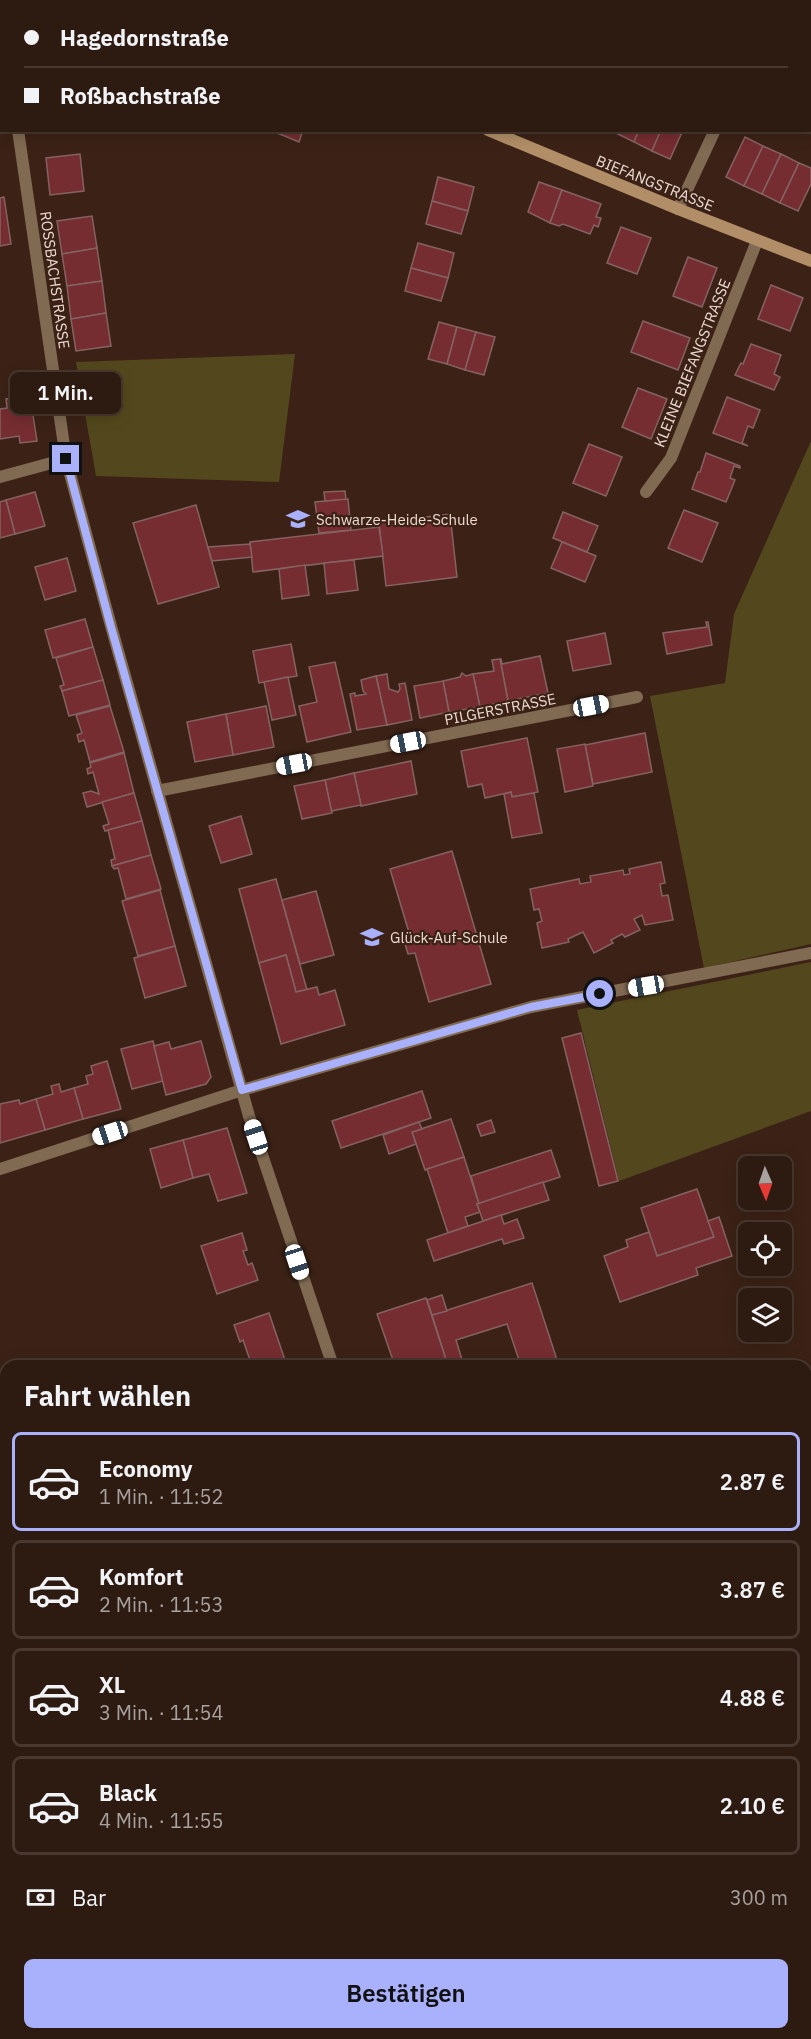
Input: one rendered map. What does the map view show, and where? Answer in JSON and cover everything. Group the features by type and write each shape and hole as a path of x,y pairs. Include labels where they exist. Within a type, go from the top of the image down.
{"main road":[{"name":"BIEFANGSTRASSE","path":"493,132 811,261"}],"street":[{"name":"ROSSBACHSTRASSE","path":"18,132 66,459 242,1090 331,1360"},
{"path":"678,209 714,132"},
{"name":"KLEINE BIEFANGSTRASSE","path":"646,492 671,458 757,241"},
{"path":"0,477 66,459"},
{"name":"PILGERSTRASSE","path":"157,790 637,697"},
{"path":"0,1169 242,1090 531,1007 811,953"}],"shaded area":[{"path":"295,354 279,482 96,476 76,362"},
{"path":"811,441 811,944 704,968 650,696 725,683 734,614"},
{"path":"811,962 811,1111 619,1181 577,1010"}],"building":[{"path":"275,132 302,132 299,142"},
{"path":"616,132 638,132 634,142"},
{"path":"638,132 660,132 652,151 634,142"},
{"path":"660,132 682,132 670,159 652,151"},
{"path":"745,137 763,146 744,186 726,177"},
{"path":"763,146 781,154 762,194 744,186"},
{"path":"80,154 84,191 50,195 46,158"},
{"path":"781,154 799,163 780,203 762,194"},
{"path":"799,163 811,168 811,184 798,211 780,203"},
{"path":"438,177 474,187 468,211 432,201"},
{"path":"539,182 562,190 550,223 528,212"},
{"path":"562,190 601,204 596,217 601,218 598,227 594,225 590,234 563,224 559,226 550,223"},
{"path":"4,197 11,244 0,246 0,198"},
{"path":"432,201 468,211 461,234 426,224"},
{"path":"92,216 97,248 62,254 57,221"},
{"path":"621,227 651,238 637,274 607,263"},
{"path":"418,243 454,253 448,278 411,268"},
{"path":"97,248 102,281 67,286 62,254"},
{"path":"688,257 717,268 702,307 673,296"},
{"path":"411,268 448,278 441,301 405,291"},
{"path":"102,281 106,313 71,319 67,286"},
{"path":"771,285 803,298 790,331 758,319"},
{"path":"106,313 111,346 76,351 71,319"},
{"path":"643,321 690,338 678,370 631,352"},
{"path":"439,322 457,327 447,364 428,359"},
{"path":"457,327 476,332 465,370 447,364"},
{"path":"476,332 495,337 484,375 465,370"},
{"path":"751,344 781,355 774,374 780,377 774,390 735,375 741,363 743,364"},
{"path":"638,388 667,399 651,439 622,427"},
{"path":"30,396 37,441 20,443 19,436 0,439 0,409 7,408 6,399"},
{"path":"727,397 760,410 753,428 748,426 742,443 748,446 713,433"},
{"path":"589,444 622,457 606,496 573,483"},
{"path":"706,453 740,466 740,468 734,466 730,478 735,480 726,502 692,489"},
{"path":"345,491 346,500 325,501 324,492"},
{"path":"35,492 45,526 15,534 6,500"},
{"path":"348,499 351,530 319,533 315,502"},
{"path":"6,500 15,534 0,538 0,502"},
{"path":"196,505 219,587 158,604 133,523"},
{"path":"684,510 718,523 702,562 668,548"},
{"path":"563,512 598,526 587,552 553,538"},
{"path":"450,514 457,577 386,586 379,523"},
{"path":"379,527 383,556 253,572 250,542"},
{"path":"562,542 596,556 585,582 551,568"},
{"path":"250,544 252,557 212,561 208,547"},
{"path":"67,558 76,591 45,600 35,567"},
{"path":"354,560 358,590 327,594 324,563"},
{"path":"305,565 309,595 282,599 279,569"},
{"path":"85,619 93,647 53,658 45,630"},
{"path":"706,622 708,622 712,645 667,654 663,633 707,627"},
{"path":"605,633 611,664 573,671 567,641"},
{"path":"291,644 297,676 259,683 253,651"},
{"path":"93,647 103,680 62,691 60,686 64,685 56,658"},
{"path":"540,656 548,693 508,701 500,659 502,664"},
{"path":"500,659 508,701 480,707 473,674 494,671 492,660"},
{"path":"335,662 351,732 307,742 299,706 317,702 309,667"},
{"path":"462,673 466,676 473,674 480,707 449,712 443,681 460,677"},
{"path":"387,674 389,689 398,692 399,684 405,683 412,720 387,725 376,676"},
{"path":"376,676 387,725 357,730 350,694 355,693 355,696 366,694 363,691 361,680"},
{"path":"288,677 296,715 272,720 264,682"},
{"path":"103,680 110,705 69,716 62,691"},
{"path":"443,681 449,712 420,718 414,686"},
{"path":"110,706 124,752 90,762 84,740 79,742 77,735 82,733 76,715"},
{"path":"266,706 274,747 233,755 226,714"},
{"path":"226,714 233,755 195,762 187,722"},
{"path":"645,733 652,772 593,784 585,745"},
{"path":"527,738 538,792 512,797 511,792 485,798 482,784 468,787 461,751"},
{"path":"585,744 593,786 565,792 557,749"},
{"path":"124,753 134,793 87,807 83,793 91,791 99,794 93,772 88,774 87,769 91,767 90,763"},
{"path":"411,761 417,794 361,806 354,773"},
{"path":"354,773 361,805 331,811 325,780"},
{"path":"325,780 332,813 302,819 294,786"},
{"path":"511,792 512,797 534,793 542,833 512,838 504,794"},
{"path":"134,793 142,821 105,831 103,826 109,824 102,802"},
{"path":"241,816 252,854 221,863 209,826"},
{"path":"142,821 151,855 112,866 111,860 115,859 108,830"},
{"path":"452,851 491,984 429,1002 415,953 408,954 403,937 410,936 390,869"},
{"path":"151,855 161,889 126,899 118,868 114,869 112,866"},
{"path":"661,862 665,883 660,884 662,896 668,895 673,920 645,925 642,915 634,919 640,930 625,937 622,934 611,940 613,943 594,953 583,932 568,939 569,942 542,948 537,923 542,921 539,909 534,910 530,889 579,879 580,884 591,882 590,876 623,870 624,875 630,874 629,869"},
{"path":"276,879 307,990 296,992 286,955 259,963 239,889"},
{"path":"160,890 175,946 138,956 122,901"},
{"path":"316,891 334,955 300,964 282,900"},
{"path":"175,946 186,986 145,998 134,958"},
{"path":"286,955 296,992 317,987 319,995 335,990 345,1025 281,1044 259,963"},
{"path":"581,1033 618,1181 599,1186 562,1038"},
{"path":"153,1041 163,1081 132,1089 121,1049"},
{"path":"201,1041 211,1077 206,1084 166,1095 154,1046 169,1042 171,1049"},
{"path":"107,1061 121,1109 83,1119 74,1088 88,1084 86,1076 93,1074 91,1066"},
{"path":"59,1084 61,1092 74,1088 83,1119 45,1130 36,1099 53,1094 51,1086"},
{"path":"422,1091 431,1118 341,1148 332,1121"},
{"path":"36,1099 45,1130 0,1143 0,1104 19,1100 20,1104"},
{"path":"451,1119 464,1157 425,1170 412,1132"},
{"path":"491,1120 495,1132 481,1136 477,1125"},
{"path":"419,1122 422,1129 412,1132 416,1144 389,1154 383,1135"},
{"path":"227,1128 247,1193 218,1201 209,1174 193,1178 183,1140"},
{"path":"183,1140 193,1178 161,1188 150,1149"},
{"path":"551,1150 560,1177 479,1204 471,1176"},
{"path":"464,1157 480,1212 465,1217 468,1226 448,1233 427,1169"},
{"path":"543,1182 549,1200 483,1221 477,1204"},
{"path":"697,1189 714,1237 657,1256 641,1208"},
{"path":"501,1215 504,1224 517,1219 524,1238 504,1244 502,1239 434,1261 427,1240"},
{"path":"719,1217 732,1256 696,1268 698,1275 620,1302 604,1256 628,1247 626,1240 649,1232 657,1256 714,1237 708,1221"},
{"path":"242,1233 247,1250 243,1251 248,1265 252,1263 258,1280 217,1294 201,1246"},
{"path":"532,1283 557,1360 519,1360 507,1324 456,1340 462,1360 446,1360 432,1315"},
{"path":"442,1295 447,1311 432,1315 427,1300"},
{"path":"426,1298 446,1360 393,1360 377,1314"},
{"path":"269,1313 285,1360 250,1360 243,1340 240,1342 234,1325"}],"place":[{"name":"Schwarze-Heide-Schule","path":"298,519"},
{"name":"Glück-Auf-Schule","path":"372,937"}],"route":[{"path":"66,459 242,1090 531,1007 600,994"}]}
